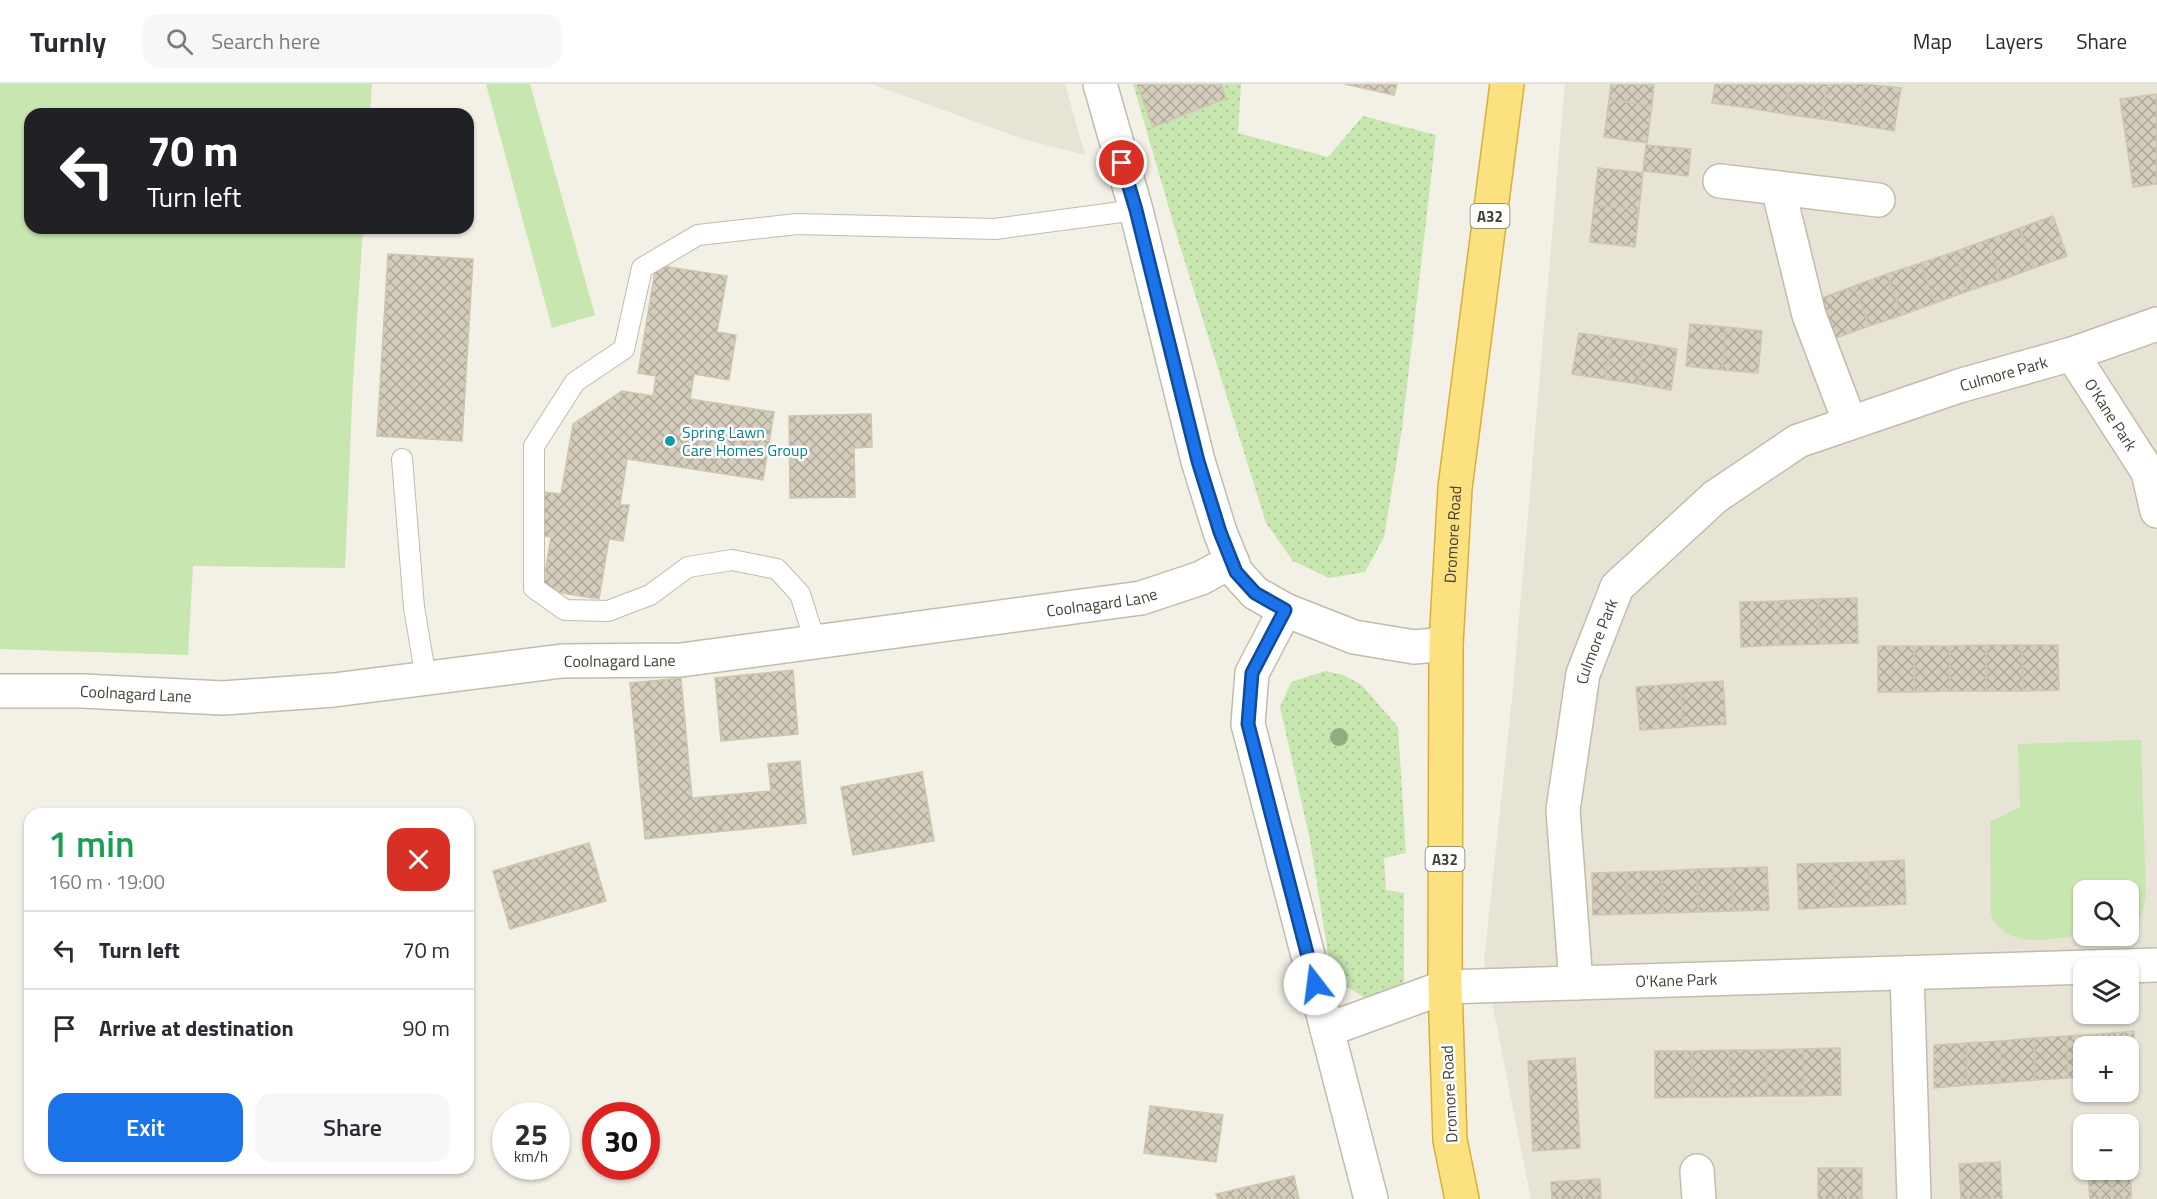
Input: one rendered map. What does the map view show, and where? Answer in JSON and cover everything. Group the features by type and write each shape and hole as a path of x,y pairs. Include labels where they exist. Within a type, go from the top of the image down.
{"highway":[{"name":"Dromore Road","path":"1462,1199 1450,1140 1445,987 1446,644 1455,488 1507,84"}],"street":[{"path":"1100,84 1136,210 1198,461 1236,572 1255,593 1285,610 1354,637 1414,647 1446,644"},
{"path":"1720,181 1878,200"},
{"path":"1778,188 1809,315 1850,423"},
{"name":"Culmore Park","path":"1576,983 1563,810 1583,674 1617,587 1715,497 1798,441 1959,386 2072,354 2157,324"},
{"name":"O'Kane Park","path":"2072,354 2148,472 2157,511"},
{"name":"Coolnagard Lane","path":"0,691 83,691 223,698 334,690 562,661 681,660 1141,598 1201,578 1232,561"},
{"path":"1285,610 1252,673 1248,724 1371,1199"},
{"name":"O'Kane Park","path":"1445,987 2157,965"},
{"path":"1907,973 1914,1199"},
{"path":"1327,1030 1445,987"}],"lane":[{"path":"815,641 800,594 777,569 743,562 732,560 688,567 650,595 608,611 565,610 534,588 534,446 575,382 624,349 642,268 698,235 709,233 797,224 994,229 1136,210"},
{"path":"402,459 414,607 426,679"}],"shaded area":[{"path":"872,84 1065,84 1085,155 1023,139"},
{"path":"1565,84 2157,84 2157,1199 1531,1199 1484,961 1513,689"}],"green space":[{"path":"0,84 372,84 370,108 24,108 24,234 363,234 353,382 345,568 193,566 188,655 0,649"},
{"path":"486,84 530,84 595,315 552,328"},
{"path":"1133,84 1241,84 1238,133 1328,157 1363,116 1436,135 1402,429 1384,537 1365,572 1329,578 1293,561 1266,523 1180,246"},
{"path":"1325,671 1343,675 1362,685 1398,727 1406,853 1384,858 1386,890 1404,893 1404,989 1367,999 1332,978 1310,840 1280,707 1291,682"},
{"path":"2141,740 2146,896 2142,914 2139,917 2139,880 2073,880 2073,936 2044,940 2020,938 1999,927 1991,916 1990,822 2020,807 2018,744"}],"building":[{"path":"1137,84 1221,84 1226,98 1153,127"},
{"path":"1345,84 1397,84 1394,95"},
{"path":"1611,84 1654,84 1652,105 1609,100"},
{"path":"1715,84 1752,84 1749,108 1712,103"},
{"path":"1752,84 1790,84 1785,114 1749,108"},
{"path":"1790,84 1827,84 1821,119 1785,114"},
{"path":"1827,84 1864,84 1858,125 1821,119"},
{"path":"1864,84 1901,88 1894,131 1858,125"},
{"path":"2157,94 2157,184 2133,187 2120,99"},
{"path":"1609,100 1652,105 1647,143 1604,137"},
{"path":"1646,145 1691,149 1688,176 1643,171"},
{"path":"1598,168 1643,173 1639,210 1594,205"},
{"path":"1594,205 1639,210 1635,247 1590,242"},
{"path":"2053,216 2067,256 2034,268 2020,228"},
{"path":"2020,228 2034,268 2001,280 1987,240"},
{"path":"1987,240 2001,280 1968,291 1954,252"},
{"path":"1954,252 1968,291 1935,303 1921,263"},
{"path":"388,254 473,259 462,441 377,436"},
{"path":"1921,263 1935,303 1902,315 1887,274"},
{"name":"Spring Lawn Care Homes Group","path":"656,265 727,276 717,332 736,335 729,380 694,374 690,399 774,412 763,480 627,459 620,505 629,505 623,541 609,539 599,599 542,590 551,537 538,535 545,492 561,494 573,424 622,391 653,396 656,376 638,373"},
{"path":"1887,274 1902,315 1869,326 1854,286"},
{"path":"1854,286 1869,326 1836,338 1822,298"},
{"path":"1690,324 1726,327 1722,370 1686,366"},
{"path":"1726,327 1762,331 1758,373 1722,370"},
{"path":"1579,333 1612,338 1605,379 1572,374"},
{"path":"1612,338 1644,343 1638,384 1605,379"},
{"path":"1644,343 1677,349 1671,390 1638,384"},
{"path":"871,414 872,447 854,448 855,497 790,498 789,416"},
{"path":"1857,598 1858,643 1820,644 1818,599"},
{"path":"1818,599 1820,644 1780,645 1779,601"},
{"path":"1779,601 1780,645 1741,647 1740,602"},
{"path":"1986,645 1986,691 1950,691 1950,646"},
{"path":"1986,645 2022,645 2023,691 1986,691"},
{"path":"2022,645 2058,645 2059,690 2023,691"},
{"path":"1878,646 1914,646 1914,692 1878,692"},
{"path":"1914,646 1950,646 1950,691 1914,692"},
{"path":"793,670 798,734 721,741 715,678"},
{"path":"681,678 692,798 771,791 768,764 800,761 806,823 645,839 630,683"},
{"path":"1723,681 1726,724 1683,727 1680,684"},
{"path":"1680,684 1683,727 1640,730 1636,687"},
{"path":"922,772 934,841 853,855 841,787"},
{"path":"589,843 606,901 510,929 493,871"},
{"path":"1904,860 1906,904 1871,906 1869,862"},
{"path":"1869,862 1871,906 1835,907 1833,863"},
{"path":"1833,863 1835,907 1799,909 1797,864"},
{"path":"1767,867 1769,910 1733,911 1732,868"},
{"path":"1732,868 1733,911 1698,912 1697,869"},
{"path":"1697,869 1698,912 1663,913 1662,871"},
{"path":"1662,871 1663,913 1628,914 1627,872"},
{"path":"1627,872 1628,914 1593,915 1592,873"},
{"path":"2134,1031 2134,1036 2101,1036 2101,1034"},
{"path":"2101,1034 2101,1036 2073,1036 2073,1078 2068,1078 2067,1036"},
{"path":"2067,1036 2068,1078 2035,1080 2034,1038"},
{"path":"2034,1038 2035,1080 2001,1083 2001,1041"},
{"path":"2001,1041 2001,1083 1967,1085 1967,1043"},
{"path":"1967,1043 1967,1085 1934,1088 1934,1045"},
{"path":"1840,1048 1841,1095 1804,1096 1803,1049"},
{"path":"1803,1049 1804,1096 1767,1096 1766,1050"},
{"path":"1729,1050 1766,1050 1767,1096 1730,1097"},
{"path":"1729,1050 1730,1097 1692,1097 1692,1051"},
{"path":"1655,1051 1692,1051 1692,1097 1655,1098"},
{"path":"1575,1058 1580,1148 1533,1151 1528,1061"},
{"path":"1150,1106 1223,1115 1216,1162 1144,1153"},
{"path":"2000,1162 2002,1198 1961,1199 1959,1164"},
{"path":"1818,1168 1862,1168 1862,1199 1818,1199"},
{"path":"1294,1176 1299,1199 1218,1199 1216,1194"},
{"path":"1600,1179 1601,1199 1552,1199 1551,1182"},
{"path":"2089,1180 2130,1180 2131,1188 2089,1190"},
{"path":"2131,1188 2131,1199 2090,1199 2089,1190"}],"place":[{"name":"Spring Lawn Care Homes Group","path":"670,441"}],"route":[{"path":"1122,163 1136,210 1198,461 1220,532 1236,572 1255,593 1285,610 1252,673 1248,724 1315,984"}]}
